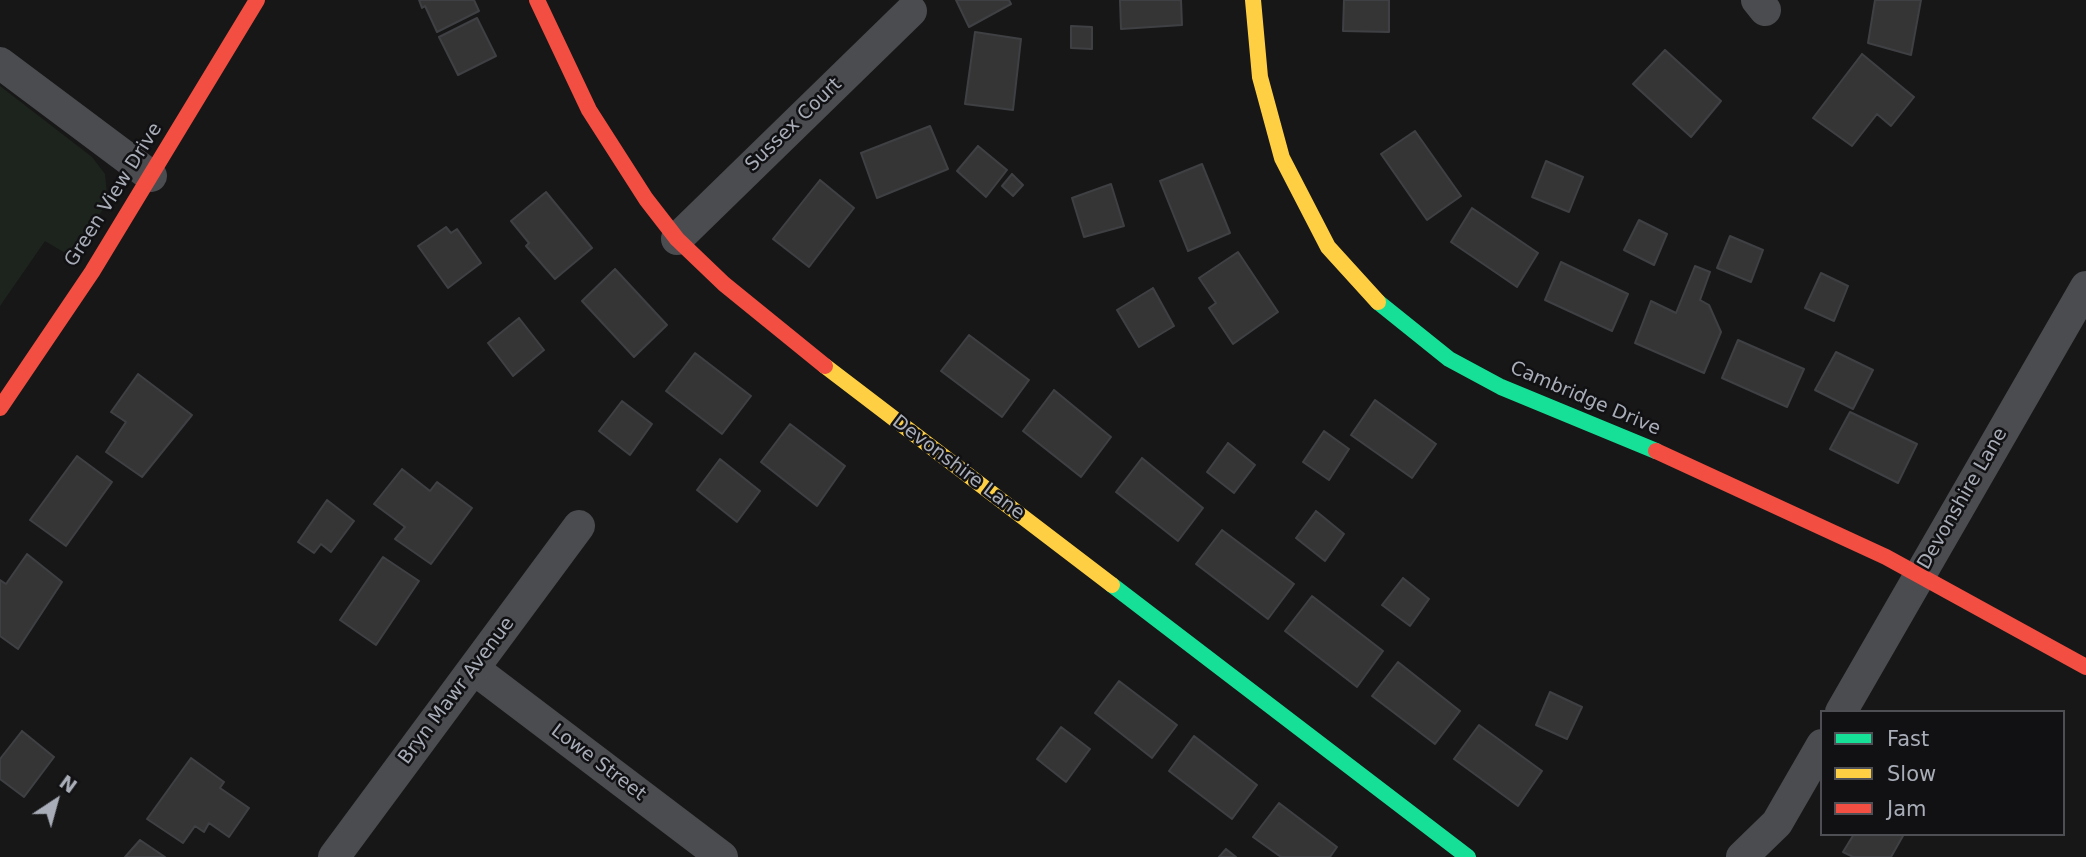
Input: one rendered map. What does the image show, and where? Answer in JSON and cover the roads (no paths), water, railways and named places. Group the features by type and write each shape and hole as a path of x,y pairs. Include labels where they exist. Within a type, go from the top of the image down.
{"street":[{"name":"Green View Drive","path":"0,408 92,272 257,0"},
{"name":"Devonshire Lane","path":"537,0 589,110 646,199 677,239 724,284 797,345 1468,857"},
{"name":"Cambridge Drive","path":"1253,0 1260,77 1282,158 1328,247 1364,289 1411,331 1449,359 1501,387 1610,430 1919,575 2086,667"},
{"name":"Sussex Court","path":"677,239 911,11"},
{"path":"0,63 151,176"},
{"name":"Devonshire Lane","path":"1842,710 2086,287"},
{"name":"Bryn Mawr Avenue","path":"334,857 579,526"},
{"name":"Lowe Street","path":"474,668 722,857"},
{"path":"1742,857 1777,823 1820,748"}]}
